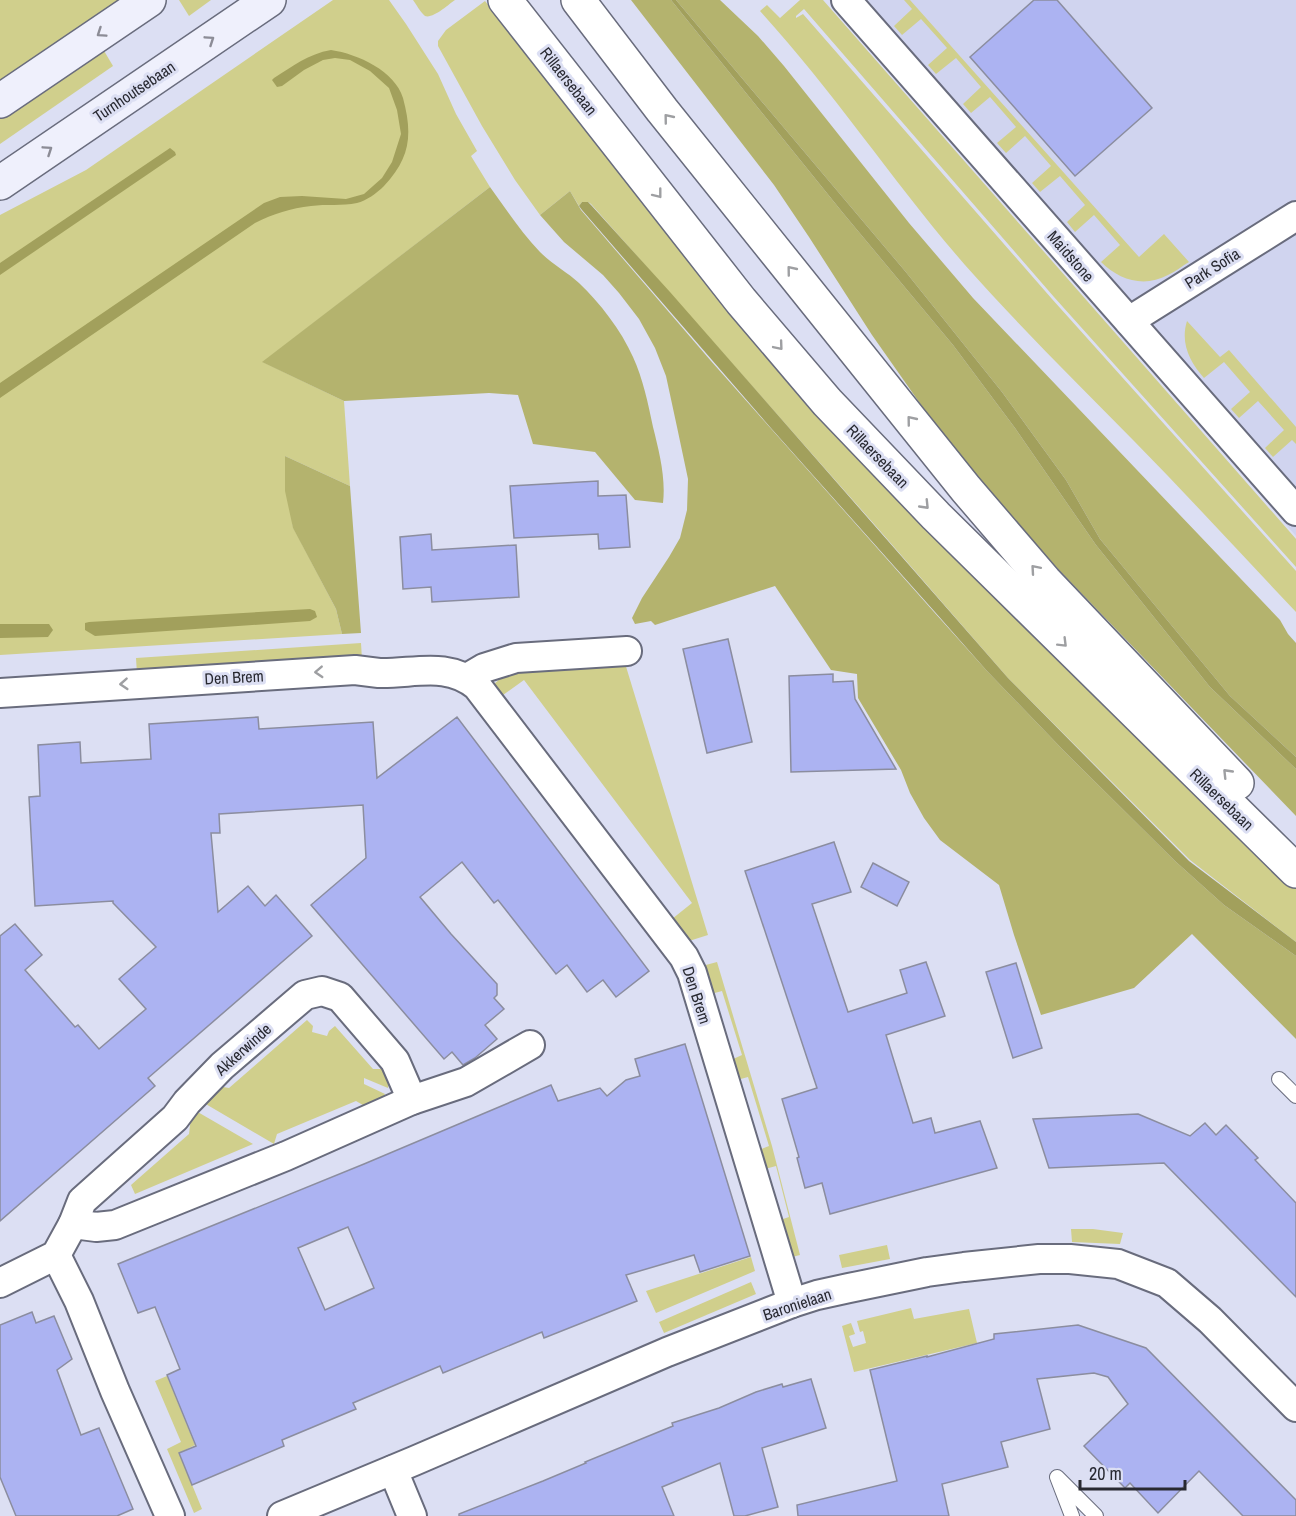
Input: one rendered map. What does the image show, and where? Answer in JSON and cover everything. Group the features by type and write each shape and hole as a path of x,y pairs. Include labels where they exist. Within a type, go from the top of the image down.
{"main road":[{"path":"0,101 149,0"},
{"name":"Turnhoutsebaan","path":"0,183 269,0"}],"street":[{"name":"Rillaersebaan","path":"504,0 741,301 827,402 936,516 1296,872"},
{"name":"Rillaersebaan","path":"578,0 662,110 966,489 1045,581 1296,845"},
{"name":"Maidstone","path":"846,0 1296,511"},
{"name":"Park Sofia","path":"1129,321 1296,216"},
{"path":"467,678 484,668 516,658 627,651"},
{"name":"Den Brem","path":"0,693 355,670 377,673 438,670 467,678 477,686 688,965 792,1303"},
{"name":"Akkerwinde","path":"56,1255 73,1224 82,1201 175,1118 187,1102 222,1066 305,995 322,991 340,997 395,1061 412,1100"},
{"path":"73,1224 96,1227 115,1225 286,1156 412,1100 466,1082 530,1045"},
{"path":"0,1283 56,1255 79,1301 115,1391 170,1516"},
{"name":"Baronielaan","path":"282,1516 667,1352 792,1303 860,1286 964,1267 1039,1259 1070,1259 1118,1264 1167,1283 1210,1320 1296,1407"},
{"path":"393,1470 411,1516"}],"lane":[{"path":"1279,1079 1296,1096"},
{"path":"1072,1516 1057,1477 1096,1516"}],"shaded area":[{"path":"0,0 123,0 0,84"},
{"path":"179,0 211,0 189,16"},
{"path":"333,0 389,0 438,74 456,114 477,151 471,156 490,187 263,362 344,401 350,486 285,456 293,527 336,609 342,634 0,655 0,215 86,170"},
{"path":"413,0 455,0 436,13 425,16"},
{"path":"631,0 671,0 953,345 1015,428 1096,545 1210,687 1296,769 1296,816 1059,570 983,487 933,422 872,335 774,185"},
{"path":"671,0 676,0 905,271 1002,392 1066,480 1100,539 1230,696 1296,757 1296,769 1210,687 1096,545 1015,428 953,345"},
{"path":"676,0 720,0 758,36 909,223 973,298 1280,620 1296,643 1296,757 1230,696 1100,539 1066,480 1002,392 905,271"},
{"path":"800,0 823,0 1296,539 1296,567 1054,297 804,9 796,16 796,18 803,14 1052,299 1296,571 1296,612 965,265 813,73 760,11 767,5 780,18"},
{"path":"829,0 1296,0 1296,536"},
{"path":"904,0 910,0 1139,257 1164,234 1189,262 1159,279 1141,281 1124,277 1101,262 1120,245 1094,215 1075,232 1067,222 1085,205 1060,176 1040,192 1032,183 1051,166 1025,136 1006,153 997,143 1016,127 990,97 971,113 963,104 981,87 956,58 936,74 928,65 947,48 921,19 902,35 894,26 912,9"},
{"path":"485,1 611,156 1296,884 1296,942 1190,860 1008,678 591,204 582,202 579,206 570,191 540,215 515,180 482,126 438,46 438,41 446,30"},
{"path":"100,44 113,66 0,144 0,113"},
{"path":"331,50 353,55 374,65 392,80 399,88 403,98 408,123 407,145 399,166 384,186 357,203 296,208 255,223 0,398 0,383 264,203 280,197 346,199 364,194 382,178 392,162 401,134 397,110 389,88 370,71 350,60 335,58 323,60 304,70 282,86 277,87 272,80 308,57"},
{"path":"170,148 176,155 0,275 0,263"},
{"path":"490,187 540,252 595,299 628,347 637,365 658,445 663,474 663,503 635,500 595,452 533,444 518,395 489,393 344,401 262,362"},
{"path":"570,191 581,210 711,361 987,671 1175,861 1224,905 1296,956 1296,1039 1192,934 1134,988 1041,1015 999,885 940,840 924,818 910,793 901,770 858,698 857,674 831,670 775,586 655,625 651,621 635,624 632,618 642,598 680,538 687,510 688,479 666,376 655,348 639,319 603,275 564,242 540,215"},
{"path":"582,202 588,202 591,205 670,292 1008,678 1189,861 1296,942 1296,956 1224,905 1175,861 987,671 770,427 582,210 579,206"},
{"path":"1187,321 1220,357 1229,350 1296,427 1296,444 1292,440 1273,457 1265,448 1284,430 1258,401 1239,418 1231,409 1250,392 1224,362 1204,378 1188,352 1185,337"},
{"path":"285,456 350,486 361,633 342,634 336,609 293,528 285,491"},
{"path":"310,609 315,611 317,617 310,621 95,636 85,630 85,623 89,622"},
{"path":"0,624 49,624 53,630 48,637 0,638"},
{"path":"361,643 362,660 137,674 136,658"},
{"path":"624,660 708,935 689,941 672,919 692,903 524,680 503,695 494,684 515,666"},
{"path":"717,962 772,1146 800,1255 792,1257 780,1220 789,1217 776,1166 765,1169 759,1150 769,1146 748,1077 737,1080 731,1060 742,1055 722,991 711,994 702,966"},
{"path":"307,1020 313,1026 312,1032 327,1036 335,1026 373,1069 386,1069 388,1088 364,1078 364,1084 385,1094 382,1099 368,1108 356,1101 277,1134 274,1144 204,1103 217,1086 229,1088"},
{"path":"196,1111 253,1144 135,1194 131,1185 189,1134 191,1117"},
{"path":"1071,1229 1123,1233 1120,1244 1072,1242"},
{"path":"887,1245 890,1259 842,1268 839,1255"},
{"path":"751,1257 755,1271 656,1313 646,1291"},
{"path":"751,1282 756,1294 664,1333 659,1322"},
{"path":"911,1308 914,1319 969,1309 977,1343 854,1372 842,1326 851,1323 855,1334 849,1336 853,1347 866,1343 857,1321"},
{"path":"167,1376 195,1445 179,1453 202,1509 194,1513 167,1449 181,1442 155,1381"}],"building":[{"path":"1034,0 1057,0 1152,108 1075,176 970,57"},
{"path":"598,481 598,496 626,495 630,547 599,549 598,534 514,538 510,486"},
{"path":"431,534 432,550 516,545 519,597 432,602 431,587 403,589 400,537"},
{"path":"728,639 752,742 707,753 683,649"},
{"path":"833,674 833,682 853,681 855,699 896,769 791,772 789,676"},
{"path":"258,717 259,729 373,722 377,778 457,717 649,971 616,997 603,980 587,992 567,965 556,974 498,900 494,903 462,862 420,897 497,984 497,995 494,998 504,1009 485,1025 497,1039 475,1058 463,1065 452,1052 444,1059 311,905 366,858 363,805 219,814 220,833 211,833 218,912 248,886 265,906 276,895 312,936 148,1078 155,1086 0,1221 0,936 15,924 42,955 25,970 75,1027 78,1025 99,1049 146,1009 119,979 156,947 113,901 35,906 29,797 40,796 38,745 80,742 81,763 151,759 149,724"},
{"path":"834,842 851,892 812,904 848,1012 907,993 900,970 926,962 945,1016 886,1035 913,1123 931,1118 935,1133 980,1121 997,1168 830,1214 822,1183 805,1188 797,1158 799,1157 782,1099 817,1088 745,871"},
{"path":"873,863 909,882 897,906 861,887"},
{"path":"1016,963 1042,1048 1013,1058 986,972"},
{"path":"685,1044 750,1256 700,1272 694,1255 626,1275 637,1301 544,1338 542,1332 443,1373 440,1366 353,1403 356,1409 282,1440 284,1446 192,1485 179,1453 196,1446 167,1375 180,1369 155,1307 138,1313 118,1264 551,1085 558,1101 600,1088 607,1096 626,1080 640,1076 635,1059","holes":["348,1227 374,1288 325,1310 298,1248"]},
{"path":"1138,1114 1190,1136 1205,1123 1216,1135 1226,1125 1258,1158 1255,1160 1296,1203 1296,1297 1164,1163 1049,1168 1033,1119"},
{"path":"32,1312 36,1323 54,1316 72,1359 57,1370 81,1435 99,1428 133,1509 117,1516 16,1516 0,1477 0,1325"},
{"path":"1078,1325 1146,1348 1296,1500 1296,1516 1243,1516 1199,1471 1158,1513 1130,1483 1125,1488 1084,1446 1128,1404 1108,1377 1094,1373 1037,1379 1050,1429 1001,1442 1008,1467 942,1484 949,1516 798,1516 797,1505 897,1481 870,1370 994,1339 994,1334"},
{"path":"811,1379 826,1428 762,1448 778,1507 745,1516 734,1516 720,1463 662,1487 674,1516 459,1516 459,1514 673,1426 672,1423 719,1408 756,1392 782,1384 783,1387"}]}
